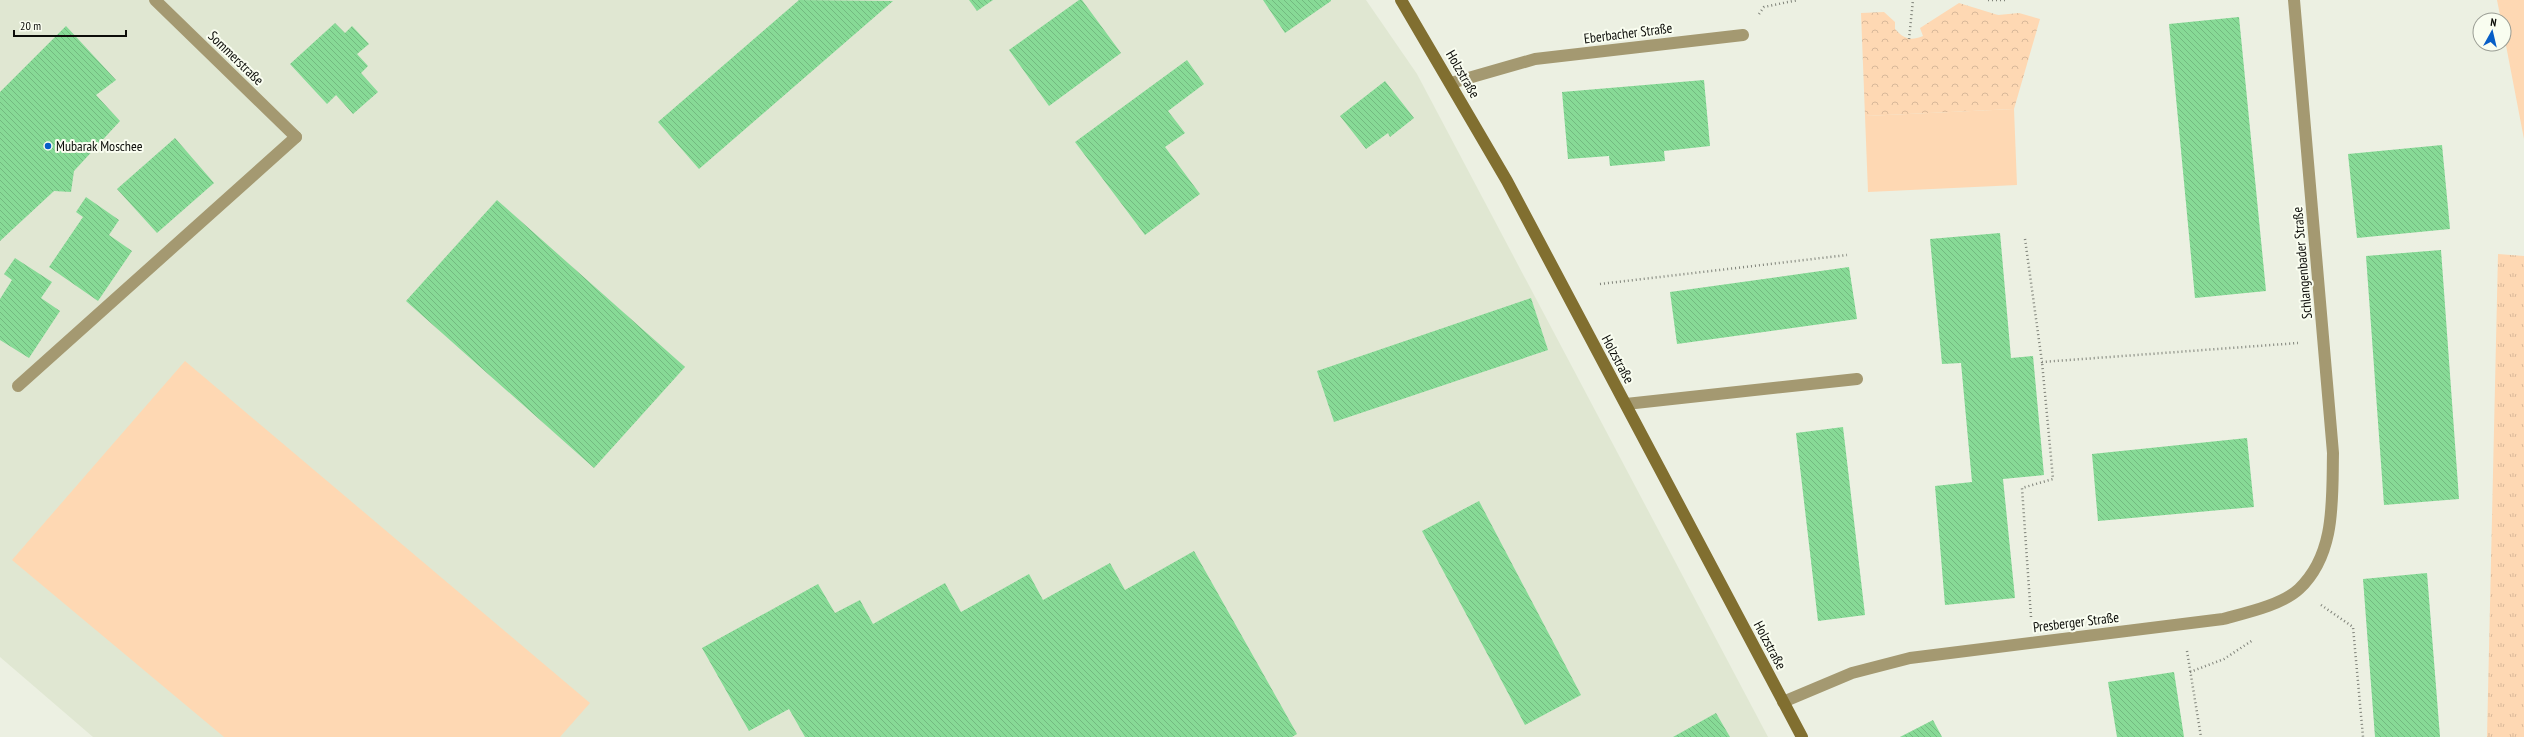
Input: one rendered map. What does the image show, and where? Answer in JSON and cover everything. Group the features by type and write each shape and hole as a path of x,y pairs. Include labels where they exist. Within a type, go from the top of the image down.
{"street":[{"name":"Sommerstraße","path":"18,386 296,137 155,0"},
{"name":"Holzstraße","path":"1401,0 1451,83 1507,181 1802,737"},
{"name":"Schlangenbader Straße","path":"2294,0 2333,453 2331,523"},
{"name":"Eberbacher Straße","path":"1451,83 1535,59 1743,35"},
{"path":"1626,404 1857,380"},
{"name":"Presberger Straße","path":"1783,702 1852,673 1910,658 2223,619 2258,610 2299,590 2318,564 2331,523"}],"path":[{"path":"1743,35 1764,7 1798,0"},
{"path":"1908,39 1913,0"},
{"path":"1988,0 2008,0"},
{"path":"2025,239 2042,362 2053,479 2022,488 2033,643"},
{"path":"1600,284 1847,255"},
{"path":"2042,362 2324,340"},
{"path":"2299,590 2353,626 2363,737"},
{"path":"2190,672 2224,659 2254,639 2258,610"},
{"path":"2186,646 2201,737"}],"shaded area":[{"path":"0,0 1366,0 1417,74 1768,737 93,737 0,657"}],"green space":[{"path":"2497,0 2524,0 2524,139 2507,52 2512,52 2512,12 2499,12"},
{"path":"1959,3 1998,15 2019,13 2040,19 2014,109 1865,116 1861,13 1884,12 1895,22 1895,29 1898,32 1904,37 1911,39 1923,36 1920,28"},
{"path":"2014,109 2017,185 1868,192 1865,116"},
{"path":"2498,254 2524,256 2524,737 2487,737"},
{"path":"185,361 590,703 560,737 224,737 12,560"}],"building":[{"path":"799,0 893,1 699,169 658,122"},
{"path":"969,0 993,0 977,11"},
{"path":"1079,0 1082,0 1121,53 1049,106 1009,50"},
{"path":"1263,0 1331,0 1331,1 1285,33"},
{"path":"2239,17 2266,291 2195,298 2169,24"},
{"path":"335,23 345,33 352,26 369,44 357,54 368,66 361,73 378,92 353,114 336,95 327,104 290,64"},
{"name":"Mubarak Moschee","path":"66,26 116,80 96,95 120,121 74,171 71,192 54,191 0,241 0,92"},
{"path":"1187,60 1204,84 1168,111 1185,133 1165,147 1200,194 1145,235 1075,142"},
{"path":"1704,80 1710,146 1664,151 1665,161 1610,166 1609,156 1568,159 1562,92"},
{"path":"1385,81 1414,118 1390,137 1388,133 1366,149 1340,116"},
{"path":"175,138 214,183 157,233 117,189"},
{"path":"2442,145 2450,229 2357,238 2348,154"},
{"path":"86,197 119,220 109,235 132,251 98,301 49,267 83,217 76,212"},
{"path":"497,200 685,367 594,468 406,301"},
{"path":"2000,233 2011,358 2033,356 2044,475 2003,479 2015,598 1945,605 1935,486 1972,482 1961,363 1942,364 1930,239"},
{"path":"2441,250 2459,499 2384,505 2366,256"},
{"path":"15,258 52,282 41,298 60,311 29,358 0,340 0,299 12,280 4,274"},
{"path":"1849,267 1857,319 1677,344 1670,292"},
{"path":"1531,298 1548,350 1334,422 1317,371"},
{"path":"1843,427 1865,615 1818,621 1796,433"},
{"path":"2247,438 2254,507 2098,521 2092,454"},
{"path":"1479,501 1581,695 1525,725 1422,531"},
{"path":"1194,551 1297,734 1292,737 805,737 789,709 749,731 702,648 818,584 835,613 860,600 873,624 945,583 961,612 1029,574 1043,600 1110,563 1125,590"},
{"path":"2427,573 2440,737 2375,737 2363,579"},
{"path":"2174,672 2184,737 2117,737 2108,682"},
{"path":"1716,713 1730,737 1673,737"},
{"path":"1933,720 1942,737 1900,737"}],"place":[{"name":"Mubarak Moschee","path":"48,146"}]}
